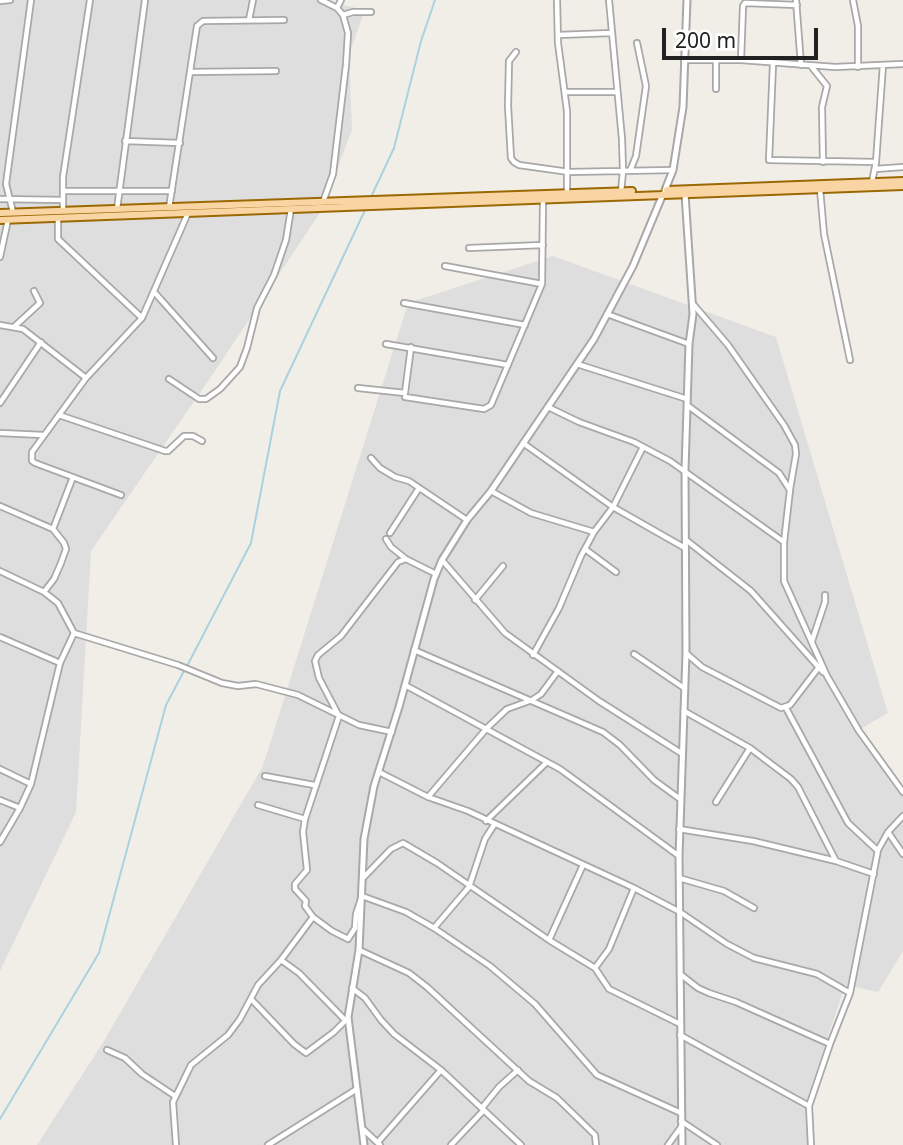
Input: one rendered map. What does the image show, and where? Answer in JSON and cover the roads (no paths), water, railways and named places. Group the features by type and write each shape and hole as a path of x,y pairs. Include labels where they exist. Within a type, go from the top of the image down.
{"main road":[{"path":"0,220 117,210 567,193 685,194 872,182 903,183"},
{"path":"0,213 61,215 291,209 664,192 820,189 903,183"}],"street":[{"path":"0,1 10,0"},
{"path":"13,212 6,184 31,0"},
{"path":"90,0 63,177 58,239 142,318"},
{"path":"117,210 145,0"},
{"path":"249,20 253,0"},
{"path":"321,0 337,8 343,15 348,33 334,174 323,202"},
{"path":"337,8 341,0"},
{"path":"557,0 565,92 569,172 567,193"},
{"path":"609,0 616,92 626,171"},
{"path":"364,1145 347,1019 359,950 364,839 379,772 442,560 467,520 491,491 577,364 607,314 633,266 673,170 683,107 687,0"},
{"path":"853,0 858,26 858,67"},
{"path":"741,60 745,3 796,2 801,65"},
{"path":"343,15 371,12"},
{"path":"169,208 199,23 284,20"},
{"path":"558,35 611,33"},
{"path":"621,192 626,171 636,156 646,86 636,43"},
{"path":"516,52 509,61 511,158 519,165 569,172 673,170"},
{"path":"684,60 741,60 858,67 903,64"},
{"path":"716,60 716,89"},
{"path":"773,64 769,160 876,162"},
{"path":"872,182 876,162 883,65"},
{"path":"811,66 827,86 822,107 823,162"},
{"path":"190,72 276,71"},
{"path":"565,92 616,92"},
{"path":"125,141 180,144"},
{"path":"875,169 903,167"},
{"path":"820,189 824,234 850,360"},
{"path":"63,191 172,191"},
{"path":"682,1145 678,877 686,653 685,471 689,344 693,323 685,194"},
{"path":"0,199 63,200"},
{"path":"405,397 488,408 542,284 543,199"},
{"path":"169,379 199,399 206,399 220,390 240,367 257,308 274,275 286,240 291,209"},
{"path":"121,495 32,461 32,452 86,378 142,318 188,212"},
{"path":"0,257 8,220"},
{"path":"470,248 543,245"},
{"path":"445,267 542,284"},
{"path":"15,326 40,303 34,291"},
{"path":"155,293 213,358"},
{"path":"692,302 728,345 795,445 784,542 785,581 827,676 859,731 903,792"},
{"path":"404,303 525,325"},
{"path":"607,314 689,344"},
{"path":"0,325 23,329 86,378"},
{"path":"0,402 41,342"},
{"path":"386,344 508,365"},
{"path":"358,388 405,393 411,347"},
{"path":"577,364 687,402 779,473 790,490"},
{"path":"548,407 643,447 685,471 784,542"},
{"path":"59,415 164,451 168,451 178,439 187,435 202,441"},
{"path":"0,433 44,435"},
{"path":"523,443 613,507 685,548"},
{"path":"533,655 559,608 584,549 613,507 643,447"},
{"path":"370,458 380,468 419,488 467,520"},
{"path":"53,529 73,477"},
{"path":"390,533 419,488"},
{"path":"491,491 531,513 594,532"},
{"path":"0,506 53,529 64,542 66,549 54,579 44,592"},
{"path":"386,539 391,547 406,559 436,575"},
{"path":"686,540 751,591 827,676"},
{"path":"584,549 617,572"},
{"path":"362,896 355,928 348,939 313,917 305,906 306,901 294,886 307,870 304,819 339,716 318,678 315,661 318,655 341,636 398,562 406,559"},
{"path":"442,560 505,634 599,701 681,753"},
{"path":"475,600 503,566"},
{"path":"0,571 44,592 58,603 74,633 178,665 222,683 238,686 256,684 298,695 359,725 392,732"},
{"path":"811,641 825,595"},
{"path":"559,608 567,612"},
{"path":"0,842 31,784 60,663 74,633"},
{"path":"0,637 60,663"},
{"path":"414,650 608,735 654,780 680,799"},
{"path":"686,653 698,664 781,708 786,708"},
{"path":"634,654 684,688"},
{"path":"786,708 819,667"},
{"path":"428,797 487,728 507,709 541,694 558,671"},
{"path":"405,685 560,769 679,856"},
{"path":"786,708 848,822 878,850"},
{"path":"684,711 750,748 791,779 798,787 836,861"},
{"path":"716,802 750,748"},
{"path":"486,821 546,763"},
{"path":"0,769 31,784"},
{"path":"379,772 428,797 446,802 634,888 680,912 727,944 754,958 817,974 850,993"},
{"path":"265,776 314,785"},
{"path":"0,800 20,808"},
{"path":"258,805 304,819"},
{"path":"811,1145 809,1106 850,993 878,850 888,832 903,816"},
{"path":"434,928 469,887 485,839 494,825"},
{"path":"679,829 752,841 836,861 874,874"},
{"path":"888,832 903,853"},
{"path":"362,879 391,849 403,843 595,968 609,989 680,1024"},
{"path":"549,940 583,865"},
{"path":"678,877 724,891 754,908"},
{"path":"595,968 609,948 634,888"},
{"path":"362,896 406,912 490,966 535,1004 597,1075 681,1113"},
{"path":"176,1145 173,1102 191,1065 228,1035 258,985 281,960 313,917"},
{"path":"359,950 409,974 427,987 529,1081 557,1098 583,1122 595,1135 596,1145"},
{"path":"281,960 299,973 347,1019"},
{"path":"680,974 698,988 830,1044"},
{"path":"352,988 365,998 394,1034 441,1070 521,1145"},
{"path":"251,999 293,1044 306,1053 347,1019"},
{"path":"680,1035 809,1106"},
{"path":"107,1050 125,1058 142,1074 175,1096"},
{"path":"364,1130 379,1143 441,1070"},
{"path":"451,1145 499,1087 518,1070"},
{"path":"268,1145 357,1089"},
{"path":"668,1145 681,1124"},
{"path":"681,1124 717,1145"}],"waterway":[{"path":"371,197 394,148 421,41 435,0"},
{"path":"187,666 251,543 280,391 366,208"},
{"path":"0,1119 99,953 166,705 184,671"}]}
